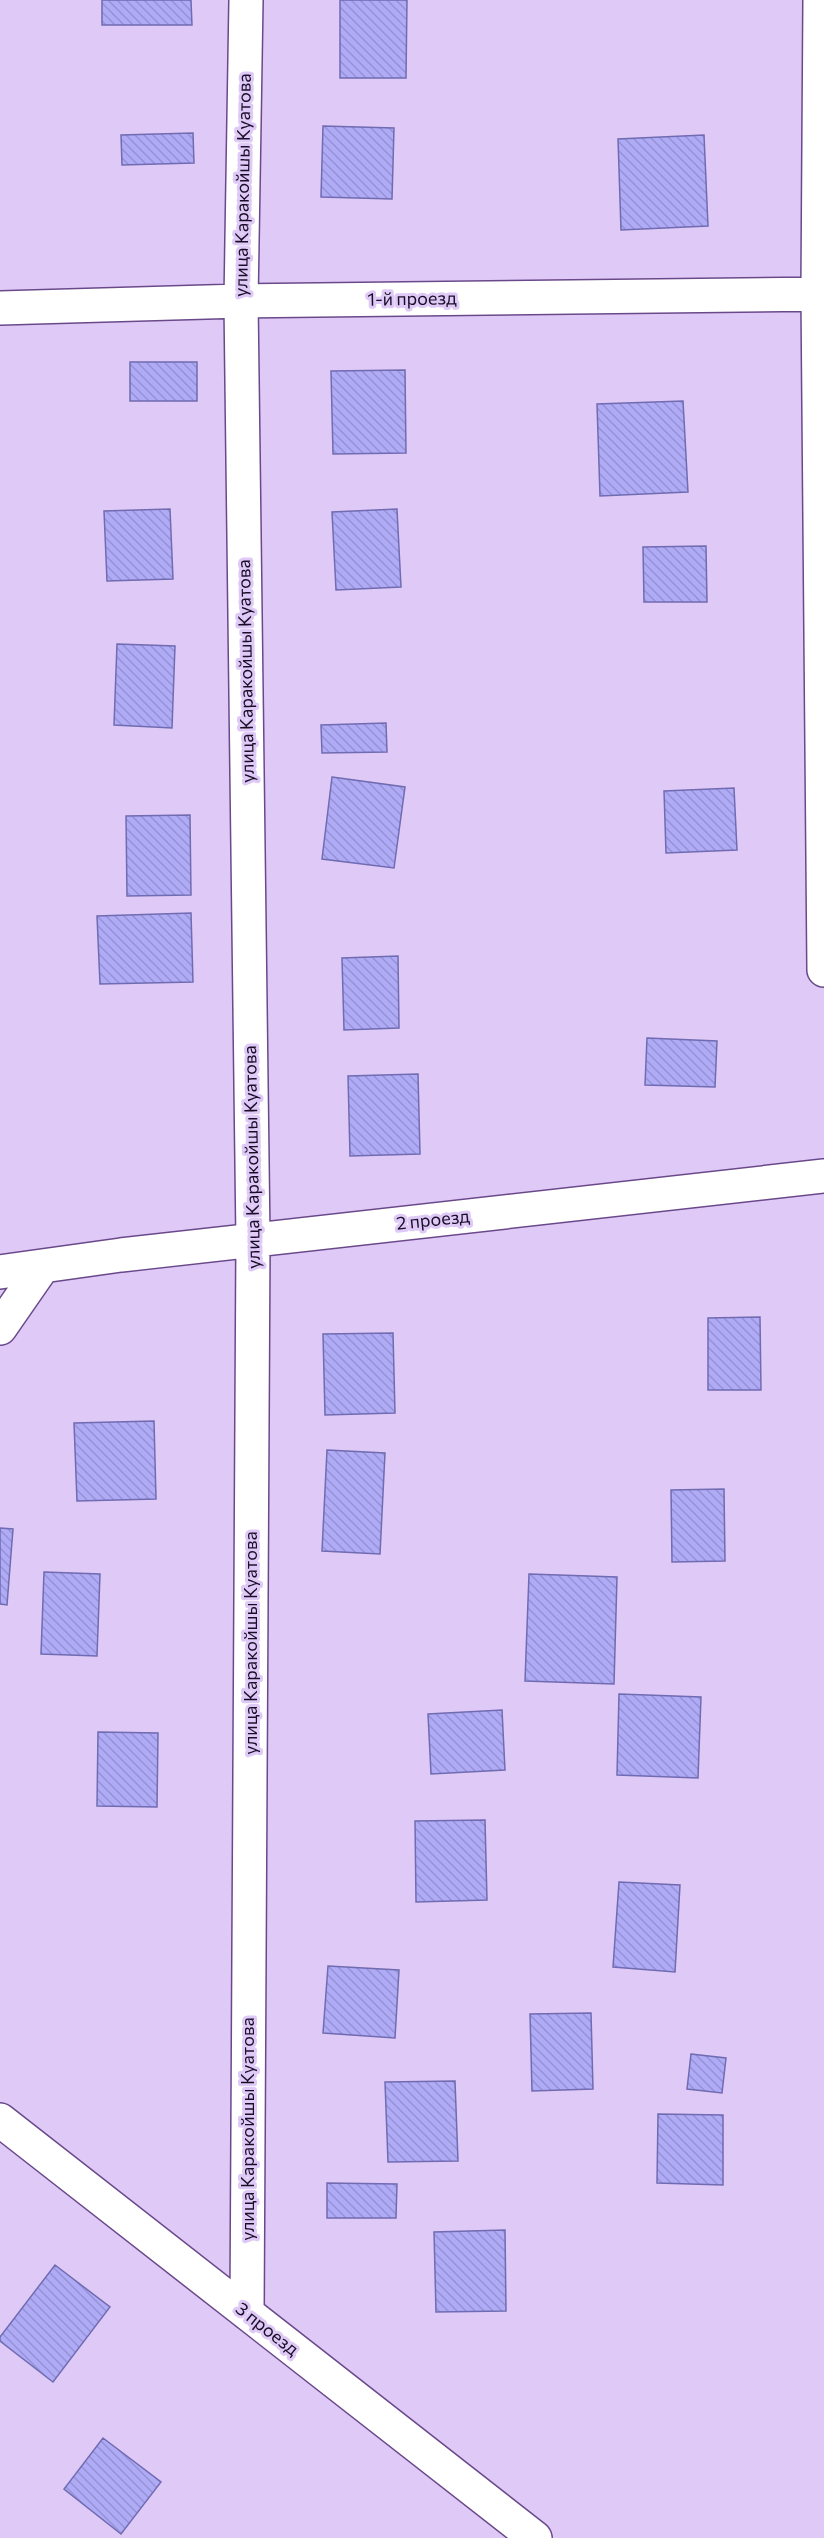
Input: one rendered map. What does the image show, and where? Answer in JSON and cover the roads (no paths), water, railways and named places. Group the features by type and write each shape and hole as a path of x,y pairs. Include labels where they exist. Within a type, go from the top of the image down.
{"street":[{"name":"улица Каракойшы Куатова","path":"246,0 241,301 253,1240 247,2313"},
{"path":"820,0 824,970"},
{"name":"1-й проезд","path":"0,308 241,301 821,293"},
{"name":"2 проезд","path":"0,1272 253,1240 824,1176"},
{"path":"0,1328 42,1266"},
{"name":"3 проезд","path":"0,2120 535,2538"}]}
